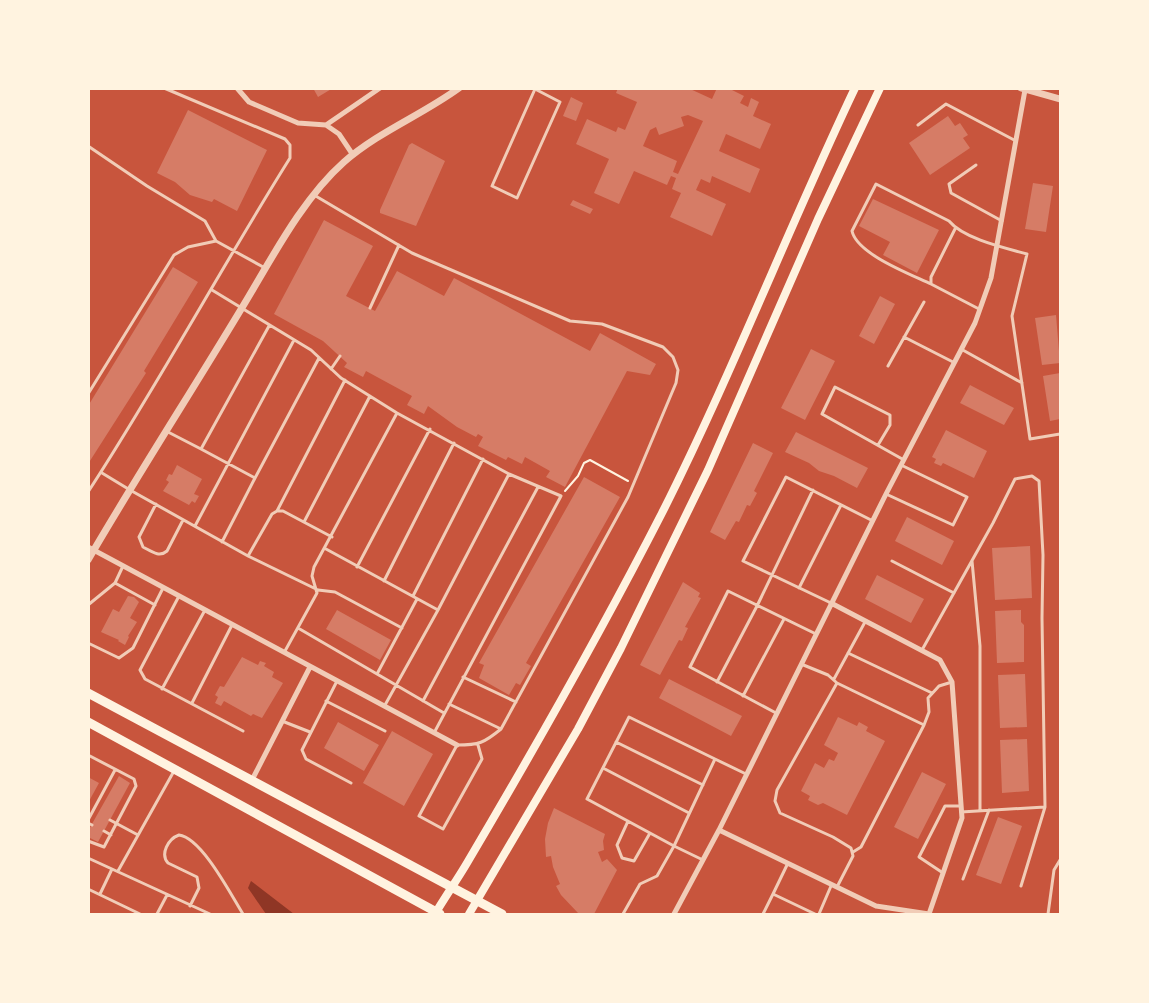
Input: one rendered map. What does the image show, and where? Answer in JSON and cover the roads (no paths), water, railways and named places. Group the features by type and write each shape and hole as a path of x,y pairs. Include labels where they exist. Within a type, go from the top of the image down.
{"highway":[{"path":"88,693 502,915"},
{"path":"88,722 437,914"}],"main road":[{"path":"437,914 575,676 661,513 711,409 855,88"},
{"path":"469,915 578,729 627,637 708,470 818,219 880,88"}],"street":[{"path":"237,88 249,102 298,123 326,125 339,134 353,154"},
{"path":"326,125 380,88"},
{"path":"88,560 91,549 130,490 265,268 314,195 353,154 380,136 421,114 459,88"},
{"path":"674,915 980,310 991,278 1023,89 1060,99"},
{"path":"91,549 457,745"},
{"path":"718,830 876,906 929,915 962,818 952,682 940,660 831,603"},
{"path":"252,780 310,667"}],"lane":[{"path":"88,492 212,290 232,250 290,158 290,145 285,139 164,88"},
{"path":"536,89 560,102 517,198 492,186 536,89"},
{"path":"918,125 946,105 1016,141"},
{"path":"88,146 147,186 205,221 216,241 265,268"},
{"path":"976,165 949,184 951,193 1002,221"},
{"path":"980,310 883,260 857,243 852,231 876,184 949,221 955,229 997,246 1027,254 1012,316 1030,439 1060,434"},
{"path":"314,195 412,253 570,321 602,324 663,347 673,357 678,370 676,383 633,484 501,729 478,745 457,745 419,816 442,829 482,759 478,745"},
{"path":"931,284 931,278 955,229"},
{"path":"88,394 174,255 188,246 216,241"},
{"path":"370,308 399,245"},
{"path":"212,290 294,340 345,380 397,413 509,474 561,496 434,734"},
{"path":"888,366 924,302"},
{"path":"201,449 269,326"},
{"path":"904,337 954,362"},
{"path":"195,526 294,340"},
{"path":"961,349 1022,383"},
{"path":"331,369 340,356"},
{"path":"222,542 319,358"},
{"path":"248,555 272,514 277,511 345,380"},
{"path":"878,446 890,425 890,415 835,387 822,414 878,446 902,463 967,497 953,525 886,494"},
{"path":"304,522 370,396"},
{"path":"318,590 312,576 314,567 397,413"},
{"path":"357,567 430,429"},
{"path":"166,431 255,478"},
{"path":"384,581 454,443"},
{"path":"413,596 483,459"},
{"path":"102,472 222,542 318,590 334,592 402,628"},
{"path":"384,707 509,474"},
{"path":"922,650 1015,479 1032,476 1039,481 1043,555 1045,807 1021,886"},
{"path":"831,603 743,561 786,477 873,521"},
{"path":"423,701 538,487"},
{"path":"717,682 813,490"},
{"path":"156,504 139,537 143,547 159,555 164,554 183,519"},
{"path":"799,588 841,505"},
{"path":"277,511 283,511 332,537"},
{"path":"325,549 438,610"},
{"path":"892,561 954,593"},
{"path":"972,561 980,646 980,810"},
{"path":"88,605 115,583 123,566"},
{"path":"115,583 154,605"},
{"path":"88,643 119,658 127,654 133,648 163,588"},
{"path":"284,653 318,590"},
{"path":"776,713 690,667 728,591 816,634"},
{"path":"179,596 140,670 145,680 243,731"},
{"path":"377,674 417,599"},
{"path":"162,689 205,610"},
{"path":"743,696 784,619"},
{"path":"834,678 865,621"},
{"path":"192,704 232,625"},
{"path":"298,628 444,713"},
{"path":"848,653 932,693"},
{"path":"801,664 834,678 837,683 924,725"},
{"path":"464,677 516,702"},
{"path":"337,681 302,750 306,759 351,783"},
{"path":"853,852 861,848 924,725 929,712 928,698 939,686 952,682"},
{"path":"773,894 817,915 853,856 851,848 833,837 780,813 775,801 777,790 837,683"},
{"path":"326,701 385,731"},
{"path":"449,704 501,729"},
{"path":"703,860 587,799 629,717 746,774"},
{"path":"282,720 310,732"},
{"path":"616,742 703,785"},
{"path":"88,841 104,847 136,786 134,779 90,755"},
{"path":"623,915 639,884 657,876 674,846 715,759"},
{"path":"603,768 689,814"},
{"path":"118,872 175,769"},
{"path":"90,823 115,770"},
{"path":"108,784 113,787"},
{"path":"125,793 130,797"},
{"path":"101,798 106,800"},
{"path":"118,806 124,809"},
{"path":"943,873 919,857 945,806 980,810 1045,807"},
{"path":"963,879 989,810"},
{"path":"94,811 98,813"},
{"path":"111,820 138,835"},
{"path":"628,821 617,845 622,858 634,861 650,833"},
{"path":"104,831 111,835"},
{"path":"190,906 199,888 197,878 168,863 164,854 170,842 179,835 191,840 200,849 243,915"},
{"path":"88,858 210,915"},
{"path":"1048,915 1054,870 1060,860"},
{"path":"763,915 788,864"},
{"path":"99,894 112,869"},
{"path":"88,889 140,915"},
{"path":"157,915 167,895"}]}
